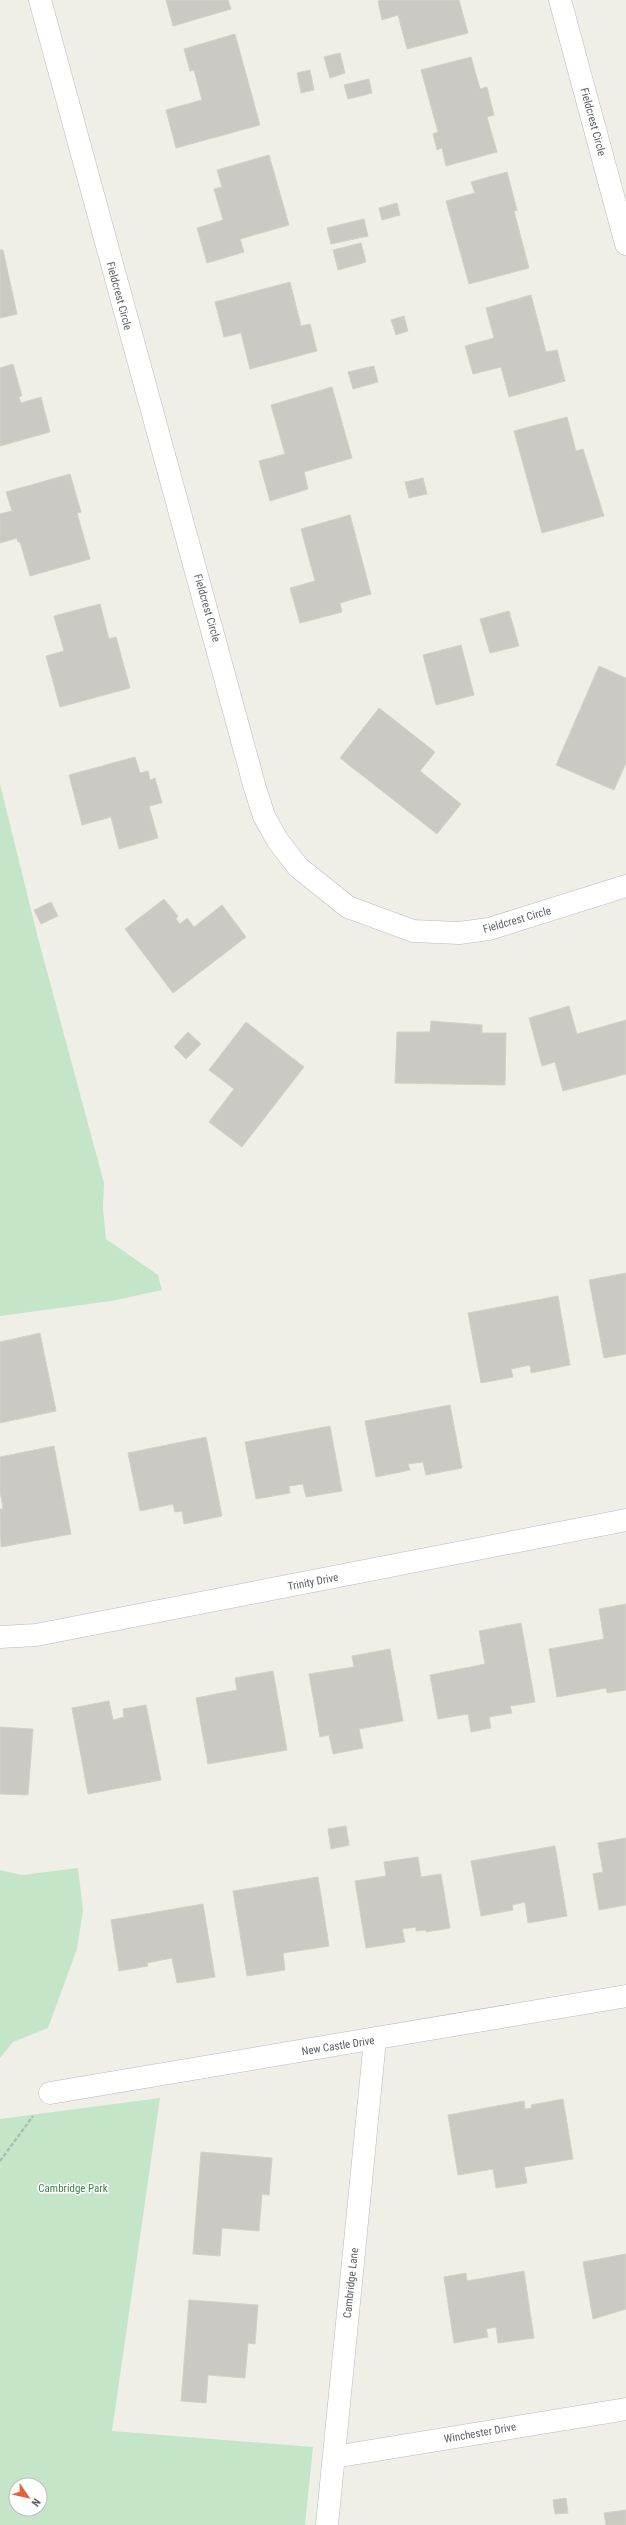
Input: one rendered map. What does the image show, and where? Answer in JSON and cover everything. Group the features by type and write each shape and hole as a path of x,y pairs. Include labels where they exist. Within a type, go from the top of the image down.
{"street":[{"name":"Fieldcrest Circle","path":"40,0 255,788 264,816 278,841 298,867 348,906 418,932 459,933 489,929 626,886"},
{"name":"Fieldcrest Circle","path":"560,0 626,244"},
{"name":"Trinity Drive","path":"0,1637 36,1635 626,1520"},
{"name":"New Castle Drive","path":"50,2093 375,2040 626,1996"},
{"name":"Cambridge Lane","path":"328,2525 375,2040"},
{"name":"Winchester Drive","path":"334,2457 626,2409"}],"path":[{"path":"0,2161 50,2093"}],"green space":[{"path":"0,784 38,938 104,1183 103,1209 106,1239 158,1275 162,1290 111,1301 0,1316"},
{"path":"78,1868 83,1910 77,1949 48,2028 13,2042 0,2058 0,1870 22,1875"},
{"name":"Cambridge Park","path":"160,2098 112,2431 313,2447 305,2525 0,2525 0,2119"}],"building":[{"path":"166,0 228,0 231,9 173,26"},
{"path":"459,0 468,33 407,49 398,15 382,20 378,1"},
{"path":"235,34 260,125 176,148 166,110 202,100 194,70 190,71 184,49"},
{"path":"340,53 345,73 330,78 324,57"},
{"path":"471,57 480,89 487,87 494,115 487,117 497,152 446,166 442,148 437,150 433,134 438,132 421,70"},
{"path":"310,70 314,90 301,93 297,73"},
{"path":"369,79 372,93 348,99 344,85"},
{"path":"269,155 289,225 240,239 244,252 207,263 197,228 223,220 214,189 222,187 217,170"},
{"path":"507,172 517,210 514,211 529,268 469,284 446,201 475,193 471,182"},
{"path":"397,203 400,215 382,220 379,208"},
{"path":"364,219 368,236 331,244 327,228"},
{"path":"361,243 366,262 338,270 333,250"},
{"path":"0,250 3,250 17,314 0,318"},
{"path":"290,282 301,326 310,324 317,351 250,369 241,333 224,337 215,302"},
{"path":"531,295 546,352 557,350 565,381 509,397 501,367 473,374 465,346 494,338 486,308"},
{"path":"404,316 408,331 396,335 391,320"},
{"path":"13,364 22,396 19,397 21,403 41,397 50,432 0,446 0,368"},
{"path":"374,366 378,382 353,389 348,372"},
{"path":"332,387 352,458 304,472 308,489 270,501 259,461 285,454 271,405"},
{"path":"567,417 576,451 583,449 604,516 542,533 514,431"},
{"path":"70,474 81,512 77,513 90,559 30,576 20,542 18,542 17,538 0,543 0,514 12,511 6,492"},
{"path":"423,478 427,494 409,498 405,482"},
{"path":"350,515 371,594 340,603 342,612 300,623 290,588 315,581 301,529"},
{"path":"100,604 109,639 116,637 130,688 60,707 46,656 64,651 54,616"},
{"path":"509,611 519,646 490,653 480,619"},
{"path":"461,645 474,695 436,705 423,655"},
{"path":"599,666 626,678 626,763 614,790 556,765"},
{"path":"379,708 435,752 420,771 461,804 437,834 340,758"},
{"path":"135,757 140,773 148,771 150,780 155,778 162,803 149,806 158,838 119,849 111,817 82,825 69,775"},
{"path":"164,899 178,916 176,919 180,924 187,918 194,927 222,905 246,937 173,993 125,929"},
{"path":"51,902 58,916 41,924 34,910"},
{"path":"569,1006 577,1034 626,1020 626,1074 563,1091 555,1062 542,1066 529,1018"},
{"path":"431,1021 482,1025 482,1033 506,1033 505,1085 395,1083 397,1032 430,1032"},
{"path":"246,1022 304,1067 242,1147 209,1122 234,1089 209,1070"},
{"path":"188,1032 201,1044 186,1059 174,1047"},
{"path":"626,1273 626,1354 604,1358 589,1280"},
{"path":"558,1296 570,1365 531,1373 530,1365 511,1369 513,1377 481,1383 468,1313"},
{"path":"40,1333 56,1411 0,1423 0,1342"},
{"path":"450,1405 462,1468 426,1475 423,1462 408,1464 410,1470 376,1477 365,1421"},
{"path":"330,1426 342,1491 306,1497 303,1484 289,1486 290,1493 256,1499 245,1442"},
{"path":"206,1437 222,1516 184,1524 182,1511 175,1512 173,1504 140,1511 128,1453"},
{"path":"54,1446 71,1534 1,1547 0,1509 3,1509 0,1491 0,1457"},
{"path":"626,1604 626,1690 607,1693 606,1688 557,1697 549,1649 604,1639 599,1609"},
{"path":"521,1623 535,1702 510,1706 512,1713 489,1717 491,1728 471,1732 468,1714 438,1719 430,1675 485,1664 479,1631"},
{"path":"390,1649 403,1721 359,1729 363,1748 333,1754 329,1735 320,1737 309,1674 354,1667 352,1656"},
{"path":"273,1671 287,1750 208,1764 196,1698 237,1690 235,1678"},
{"path":"109,1701 113,1720 124,1717 123,1709 146,1705 161,1780 88,1794 72,1708"},
{"path":"0,1727 33,1729 28,1795 0,1794"},
{"path":"346,1826 349,1845 331,1849 328,1829"},
{"path":"626,1838 626,1905 599,1910 593,1874 603,1872 598,1843"},
{"path":"555,1846 567,1916 528,1923 525,1902 512,1905 513,1910 481,1916 471,1861"},
{"path":"418,1857 421,1877 441,1874 450,1928 426,1932 426,1930 416,1931 416,1927 402,1929 405,1942 366,1948 355,1881 386,1876 384,1862"},
{"path":"318,1877 329,1946 283,1953 285,1970 247,1976 233,1891"},
{"path":"203,1904 215,1977 177,1983 172,1958 147,1963 148,1966 119,1971 111,1920"},
{"path":"563,2099 573,2159 524,2167 527,2183 496,2188 493,2169 458,2175 448,2115 524,2101 525,2109 532,2108 531,2105"},
{"path":"201,2152 272,2158 269,2195 262,2194 259,2231 222,2228 220,2256 193,2254"},
{"path":"626,2254 626,2309 593,2319 583,2262"},
{"path":"524,2271 534,2338 498,2343 496,2327 486,2329 488,2337 454,2343 444,2277 466,2273 467,2281"},
{"path":"189,2300 258,2305 255,2344 248,2343 245,2378 208,2375 206,2403 181,2401"},
{"path":"566,2498 568,2513 555,2514 553,2500"},
{"path":"626,2510 626,2525 606,2525 604,2513"}]}
